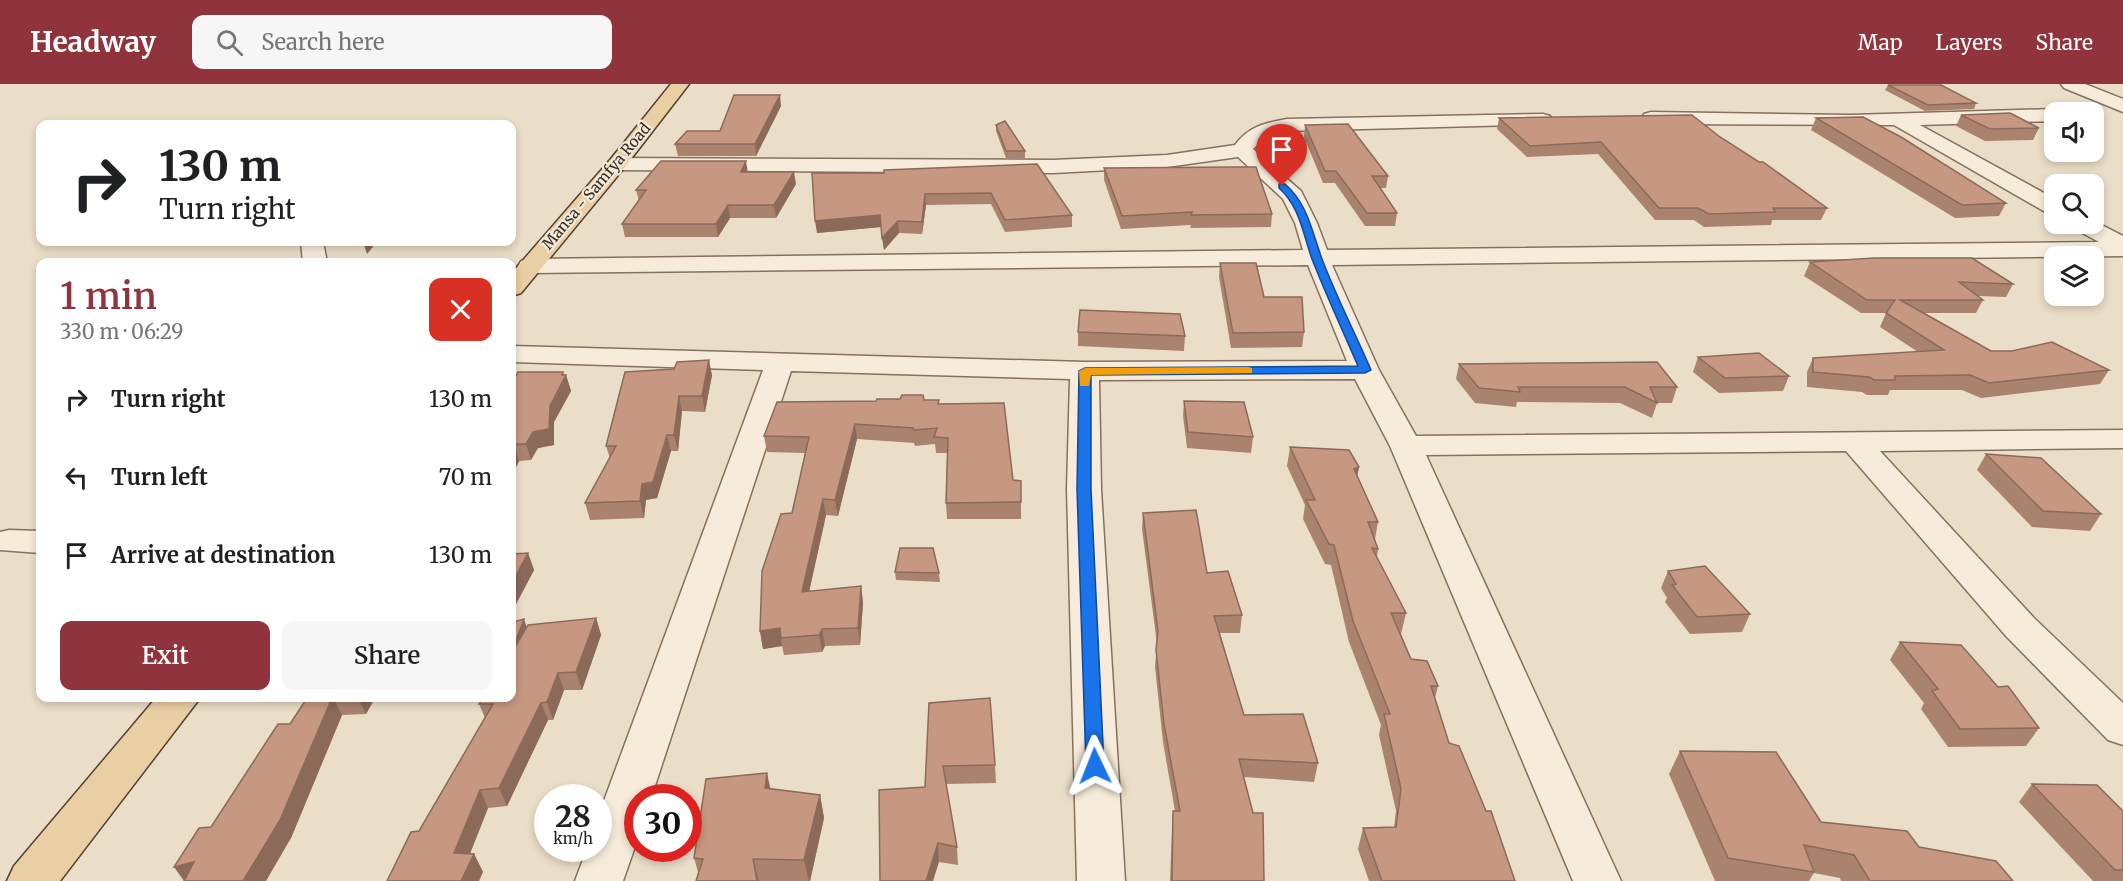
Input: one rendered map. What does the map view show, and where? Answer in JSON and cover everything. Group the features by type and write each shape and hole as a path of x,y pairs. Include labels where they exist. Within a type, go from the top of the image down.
{"main road":[{"name":"Mansa - Samfya Road","path":"516,283 617,164 680,84"},
{"path":"31,881 176,702"}],"street":[{"path":"2070,84 2123,106"},
{"path":"2104,114 2123,113"},
{"path":"1628,118 1898,120 2044,116"},
{"path":"617,164 1044,167 1121,165 1204,157 1242,150 1250,136 1263,130 1287,125 1558,119"},
{"path":"1898,120 2044,202"},
{"path":"1242,150 1293,195 1365,370 1406,446 1597,881"},
{"path":"2100,234 2123,247"},
{"path":"530,266 2123,247"},
{"path":"516,354 1085,371 1365,370"},
{"path":"599,881 780,362"},
{"path":"1085,371 1084,489 1101,881"},
{"path":"1406,446 2123,439"},
{"path":"1856,443 2020,627 2123,729"}],"building":[{"path":"1888,85 1941,85 1976,103 1928,105"},
{"path":"734,95 780,95 755,144 675,144 687,131 720,131"},
{"path":"2010,113 2039,128 1990,129 1961,115"},
{"path":"1692,115 1720,137 1759,162 1763,162 1827,208 1773,208 1775,212 1709,214 1698,208 1659,208 1601,142 1530,146 1499,118"},
{"path":"1863,117 1901,137 2006,203 1962,205 1816,118"},
{"path":"1005,121 1025,151 1006,151 996,125"},
{"path":"1348,124 1388,176 1372,176 1397,213 1367,213 1336,171 1325,171 1305,125"},
{"path":"661,161 746,161 741,172 794,172 774,205 728,205 716,224 622,224 646,190 636,190"},
{"path":"1037,164 1072,215 1005,220 991,193 925,194 922,222 898,221 882,238 880,215 815,221 812,173 884,173 884,170"},
{"path":"1256,167 1272,214 1191,215 1192,212 1122,216 1104,168"},
{"path":"1874,258 1972,258 2013,284 1959,282 1983,300 1900,300 1991,351 2012,351 2052,342 2109,370 1989,383 1970,375 1895,376 1895,380 1874,380 1869,377 1813,372 1813,358 1944,350 1886,313 1895,300 1867,300 1810,262"},
{"path":"1220,263 1256,263 1264,297 1302,297 1304,332 1233,333"},
{"path":"1080,310 1180,314 1185,336 1078,332"},
{"path":"1759,353 1789,376 1725,378 1698,357"},
{"path":"709,360 702,396 679,396 674,435 667,435 653,482 642,484 640,501 585,503 616,446 606,446 625,372 674,369 677,362"},
{"path":"1657,362 1677,387 1650,387 1657,403 1625,387 1518,387 1520,392 1479,388 1459,364"},
{"path":"518,372 563,372 562,375 566,375 550,406 549,429 533,432 526,444 516,444 516,376"},
{"path":"902,395 923,395 924,400 939,400 938,404 1004,403 1013,480 1021,481 1021,502 946,503 948,438 934,437 937,428 914,430 913,428 855,424 835,500 823,499 802,592 861,586 858,628 822,629 819,635 781,638 780,628 760,631 762,571 781,514 792,513 809,437 764,436 777,402 876,401 877,399 900,399"},
{"path":"1184,401 1244,402 1253,437 1188,432"},
{"path":"1290,447 1349,450 1359,467 1354,469 1378,522 1368,522 1378,549 1372,548 1406,613 1391,613 1411,659 1427,661 1438,686 1431,686 1449,743 1459,746 1486,811 1491,811 1515,881 1382,881 1363,828 1396,827 1401,789 1384,714 1390,714 1353,621 1334,545 1329,544 1306,500 1315,500"},
{"path":"1986,454 2041,458 2101,514 2043,511"},
{"path":"1196,510 1207,573 1228,571 1242,615 1214,616 1244,715 1303,714 1318,763 1239,759 1253,813 1263,813 1264,881 1172,881 1173,811 1180,811 1164,724 1156,650 1158,631 1143,513"},
{"path":"900,548 933,548 939,573 895,572"},
{"path":"528,553 516,576 516,554"},
{"path":"1705,566 1750,614 1697,617 1672,585 1676,584 1668,571"},
{"path":"596,618 576,672 558,673 547,702 541,703 499,788 480,790 454,853 474,854 461,881 387,881 411,832 419,831 493,704 479,704 480,702 516,702 516,645 528,625"},
{"path":"524,619 516,640 516,621"},
{"path":"1900,642 1961,645 1998,687 2008,686 2039,728 1960,729 1932,691 1938,689"},
{"path":"990,698 995,765 943,766 957,847 938,843 926,881 880,881 879,790 925,787 929,703"},
{"path":"304,702 330,702 280,820 243,881 184,881 194,862 174,867 199,828 211,827 278,724 290,724"},
{"path":"1680,751 1776,752 1821,822 1907,831 1919,847 1996,861 2013,881 1870,881 1854,855 1804,845 1814,872 1728,858"},
{"path":"767,773 765,788 820,795 804,860 753,859 757,881 696,881 703,859 702,805 706,779"},
{"path":"2032,784 2097,785 2123,811 2123,870 2115,870"}],"slow traffic":[{"path":"1085,384 1085,371 1248,371"}],"route":[{"path":"1095,766 1084,489 1085,371 1365,370 1317,258 1306,223 1293,195 1282,186"}]}
